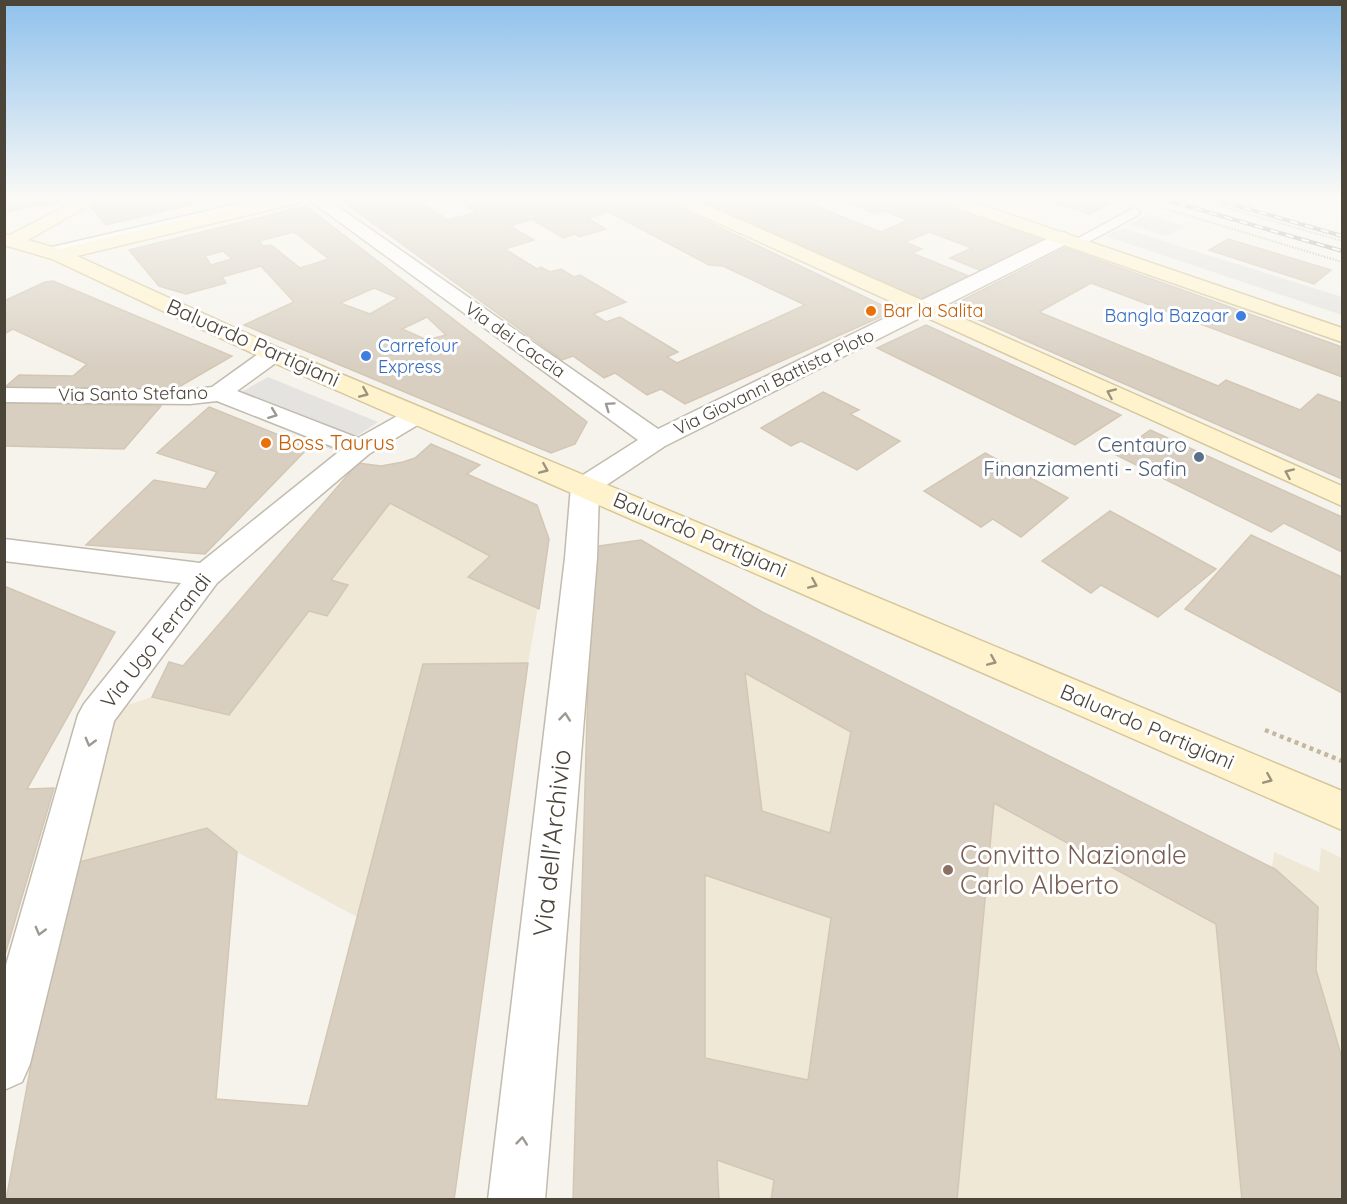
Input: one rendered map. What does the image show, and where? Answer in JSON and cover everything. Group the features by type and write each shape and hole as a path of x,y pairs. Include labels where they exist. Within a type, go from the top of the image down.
{"street":[{"name":"Baluardo Partigiani","path":"59,255 273,354 1342,811"},
{"name":"Via dei Caccia","path":"395,255 656,440"},
{"path":"805,255 1342,497"},
{"name":"Via Giovanni Battista Ploto","path":"585,486 656,440 923,308 1037,255"},
{"path":"1113,255 1342,335"},
{"path":"219,393 273,354"},
{"name":"Via Santo Stefano","path":"4,395 190,397 219,393 360,448"},
{"name":"Via Ugo Ferrandi","path":"4,1064 98,715 206,575 360,448 417,415"},
{"name":"Via dell'Archivio","path":"516,1200 581,558 585,486"},
{"path":"4,550 206,575"}],"path":[{"path":"1319,255 1342,262"}],"shaded area":[{"path":"1163,255 1209,255 1342,297 1342,315"},
{"path":"268,377 378,422 335,451 223,402"},
{"path":"431,444 480,465 468,475 537,505 549,539 547,557 528,663 423,664 357,917 237,852 207,828 68,865 116,709 152,697 169,662 183,666 358,463 381,466 403,462 415,458"},
{"name":"Convitto Nazionale Carlo Alberto","path":"641,540 762,612 1272,868 1274,852 1319,872 1321,848 1342,858 1342,1199 573,1200 592,547"}],"building":[{"path":"133,255 208,255 205,256 211,265 232,259 228,255 284,255 300,268 329,259 324,255 370,255 587,422 575,444 551,453 244,325 294,302 261,266 222,277 226,283 186,294 159,286","holes":["374,288 398,298 370,314 340,303","427,317 446,335 427,340 402,329"]},
{"path":"417,255 515,255 537,269 541,267 550,272 561,269 574,277 580,275 626,302 593,314 606,322 620,317 678,352 667,357 677,363 805,305 723,266 709,265 690,255 778,255 894,311 685,404 661,389 647,395 615,373 604,378 573,356 562,360"},
{"path":"822,255 917,255 969,276 921,299"},
{"path":"956,255 1019,255 984,272 950,258"},
{"path":"1051,255 1085,255 1342,347 1342,377 1091,283 1039,312 1218,386 1226,380 1300,410 1318,394 1342,403 1342,479 949,307"},
{"path":"1225,255 1282,255 1331,270 1314,284"},
{"path":"53,281 232,356 172,391 4,388 19,375 73,376 87,364 13,329 4,334 4,301 45,282"},
{"path":"926,325 1121,415 1075,445 877,348"},
{"path":"823,392 859,410 850,414 900,441 857,470 801,441 791,446 761,428"},
{"path":"4,403 161,406 124,449 4,446"},
{"path":"209,407 309,447 205,554 86,545 154,480 206,489 217,472 157,453"},
{"path":"1150,430 1342,517 1342,552 1284,523 1271,532 1116,455"},
{"path":"431,444 480,465 467,474 537,505 549,539 539,609 468,577 490,556 390,503 331,580 348,585 327,616 309,611 229,715 152,697 169,662 183,666 358,463 381,466 403,462 415,458"},
{"path":"985,453 1068,498 1021,537 993,519 981,527 924,491"},
{"path":"1110,511 1216,569 1158,617 1101,585 1091,593 1042,561"},
{"path":"1251,535 1342,577 1342,693 1185,609"},
{"name":"Convitto Nazionale Carlo Alberto","path":"641,540 762,612 1275,869 1318,907 1316,970 1342,1058 1342,1200 1242,1200 1216,924 994,803 957,1200 771,1200 774,1180 717,1160 719,1200 573,1200 592,547","holes":["745,673 851,732 830,833 762,811","705,875 831,918 808,1080 705,1058"]},
{"path":"4,586 115,632 27,789 54,788 4,958"},
{"path":"528,663 454,1200 6,1200 68,865 207,828 237,852 216,1099 308,1106 423,664"}],"place":[{"name":"Bar la Salita","path":"871,311"},
{"name":"Bangla Bazaar","path":"1241,316"},
{"name":"Carrefour Express","path":"366,356"},
{"name":"Boss Taurus","path":"266,443"},
{"name":"Centauro Finanziamenti - Safin","path":"1199,457"},
{"name":"Convitto Nazionale Carlo Alberto","path":"948,870"}]}
